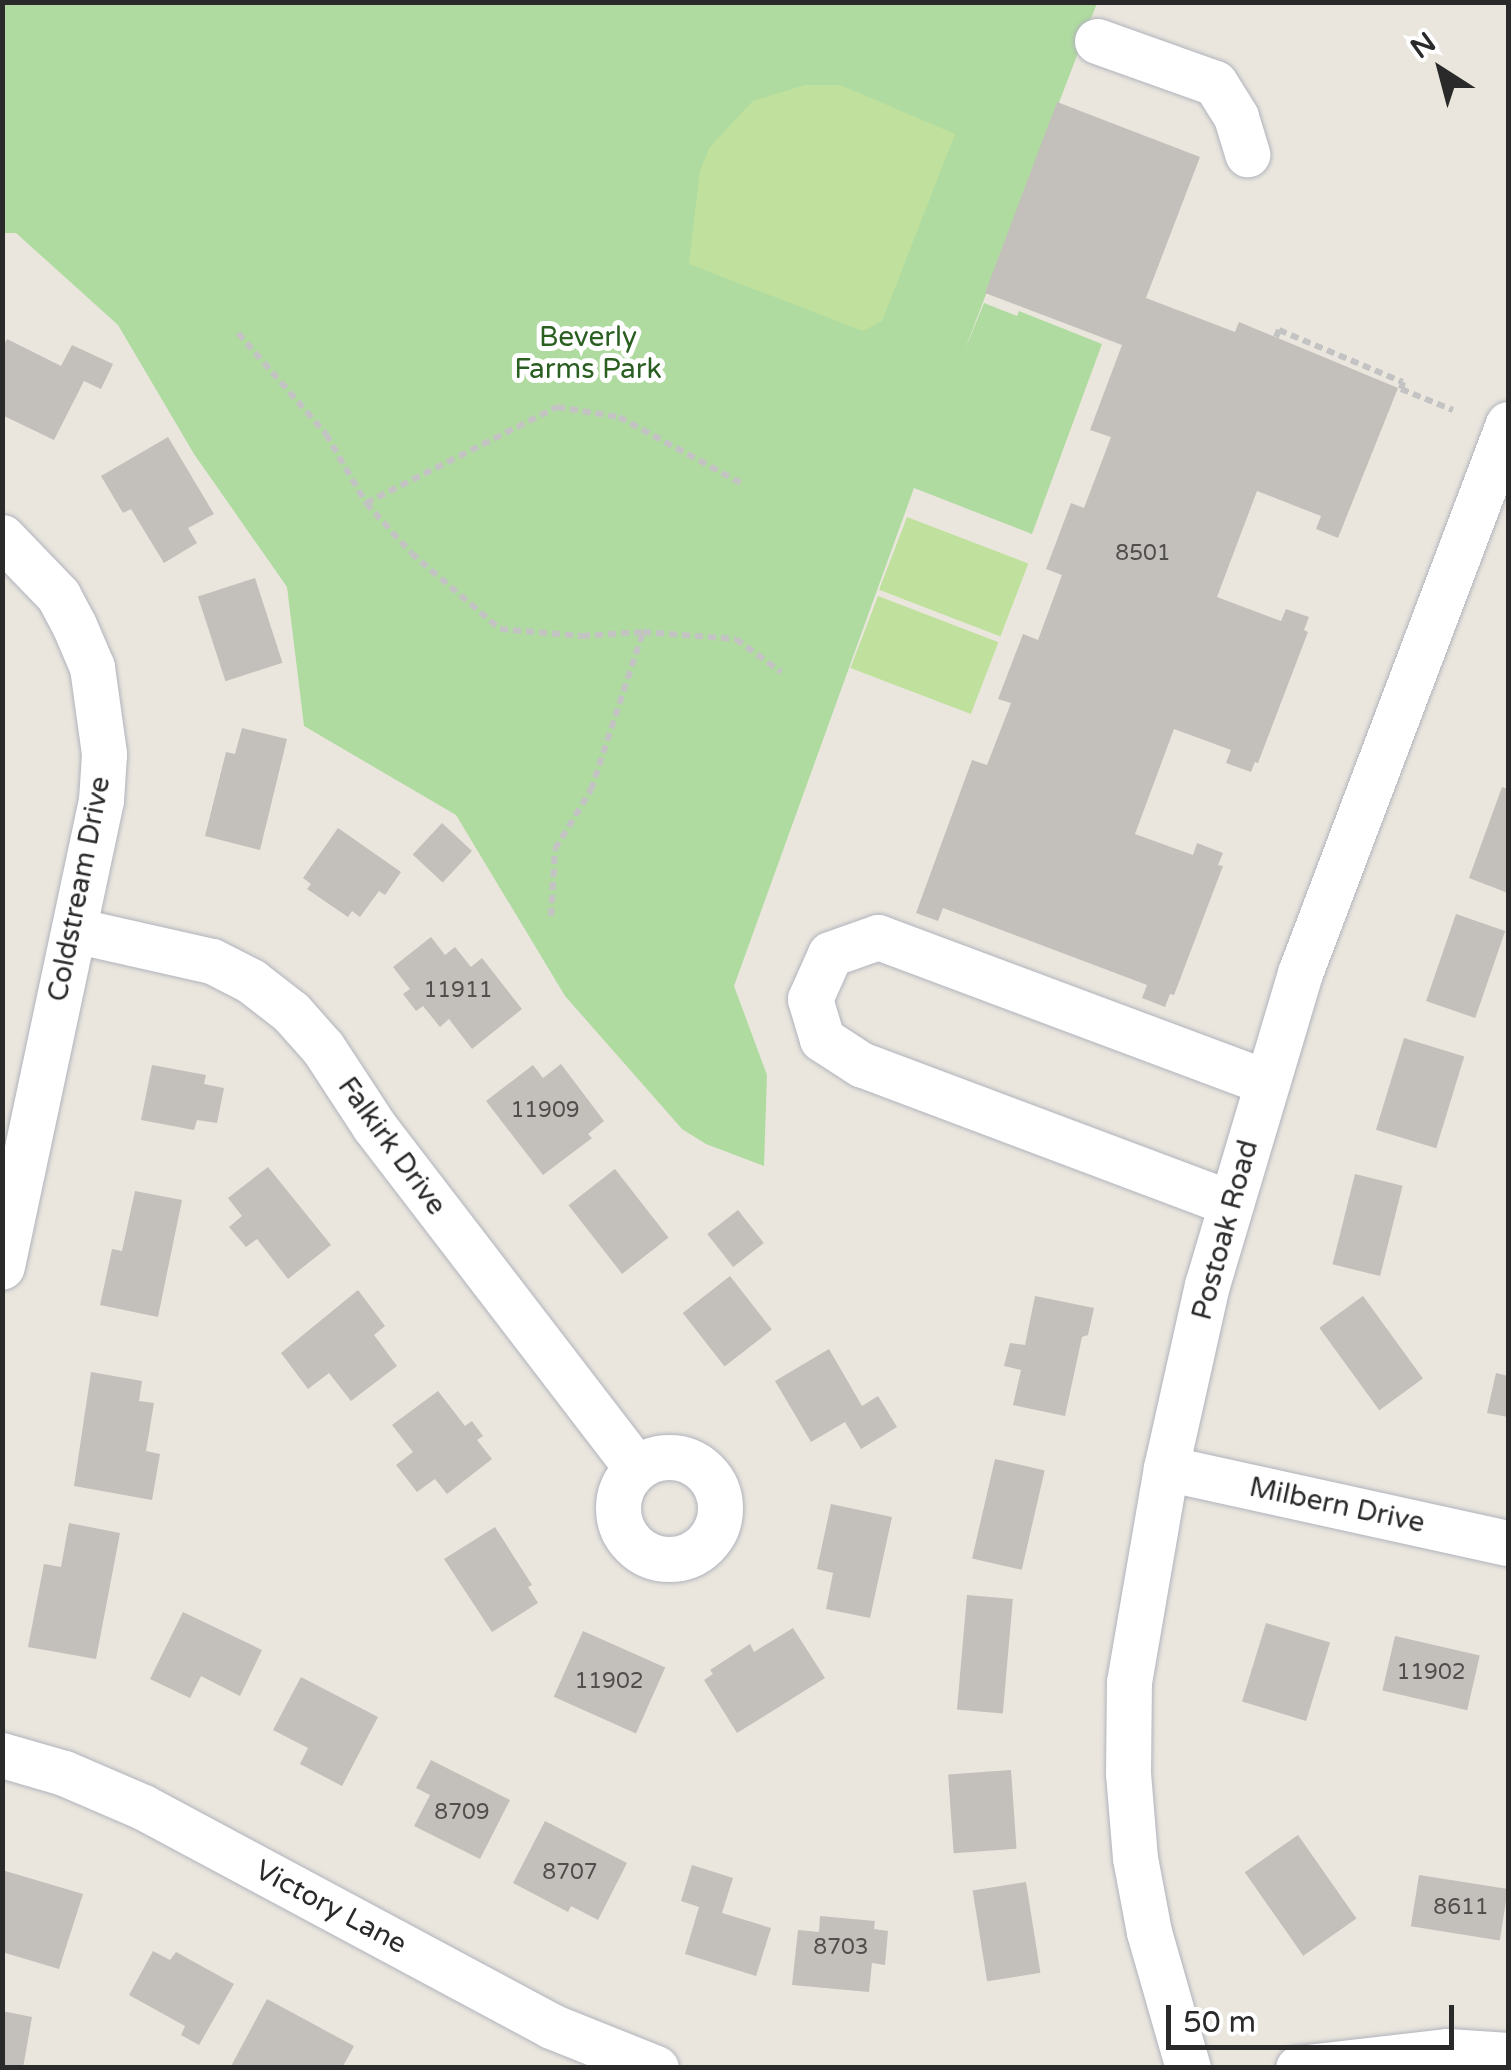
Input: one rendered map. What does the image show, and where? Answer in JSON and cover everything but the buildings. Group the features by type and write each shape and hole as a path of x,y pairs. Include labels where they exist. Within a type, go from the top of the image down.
{"street":[{"path":"1097,41 1215,83 1236,117 1247,154"},
{"name":"Postoak Road","path":"1188,2068 1150,1932 1135,1858 1128,1774 1128,1682 1166,1468 1230,1203 1300,973 1508,424"},
{"name":"Coldstream Drive","path":"2,537 58,595 92,667 102,712 100,800 2,1268"},
{"name":"Falkirk Drive","path":"74,930 212,961 250,981 291,1012 323,1048 374,1126 636,1468"},
{"path":"1230,1203 862,1065 822,1039 810,999 830,954 878,937 1265,1082"},
{"name":"Milbern Drive","path":"1166,1468 1508,1543"},
{"name":"Victory Lane","path":"2,1755 64,1773 143,1806 551,2026 656,2068"},
{"path":"1298,2068 1419,2053 1508,2056"}],"path":[{"path":"1276,337 1279,330 1403,382 1401,389 1453,410"},
{"path":"238,333 326,434 366,503 411,553 500,629 582,636 643,632 736,639 781,672"},
{"path":"366,503 558,407 619,417 745,484"},
{"path":"552,916 555,849 590,790 643,632"}],"green space":[{"name":"Beverly Farms Park","path":"2,3 1097,3 964,352 984,303 1017,316 1019,311 1102,344 1032,534 914,488 734,986 767,1075 764,1166 706,1144 682,1129 565,996 456,815 304,726 287,587 194,454 118,325 16,233 3,233"},
{"path":"805,85 840,85 955,134 882,321 863,331 689,264 700,170 710,147 753,101"},
{"path":"907,517 1028,564 1000,636 879,590"},
{"path":"878,596 998,642 971,714 850,668"}]}
